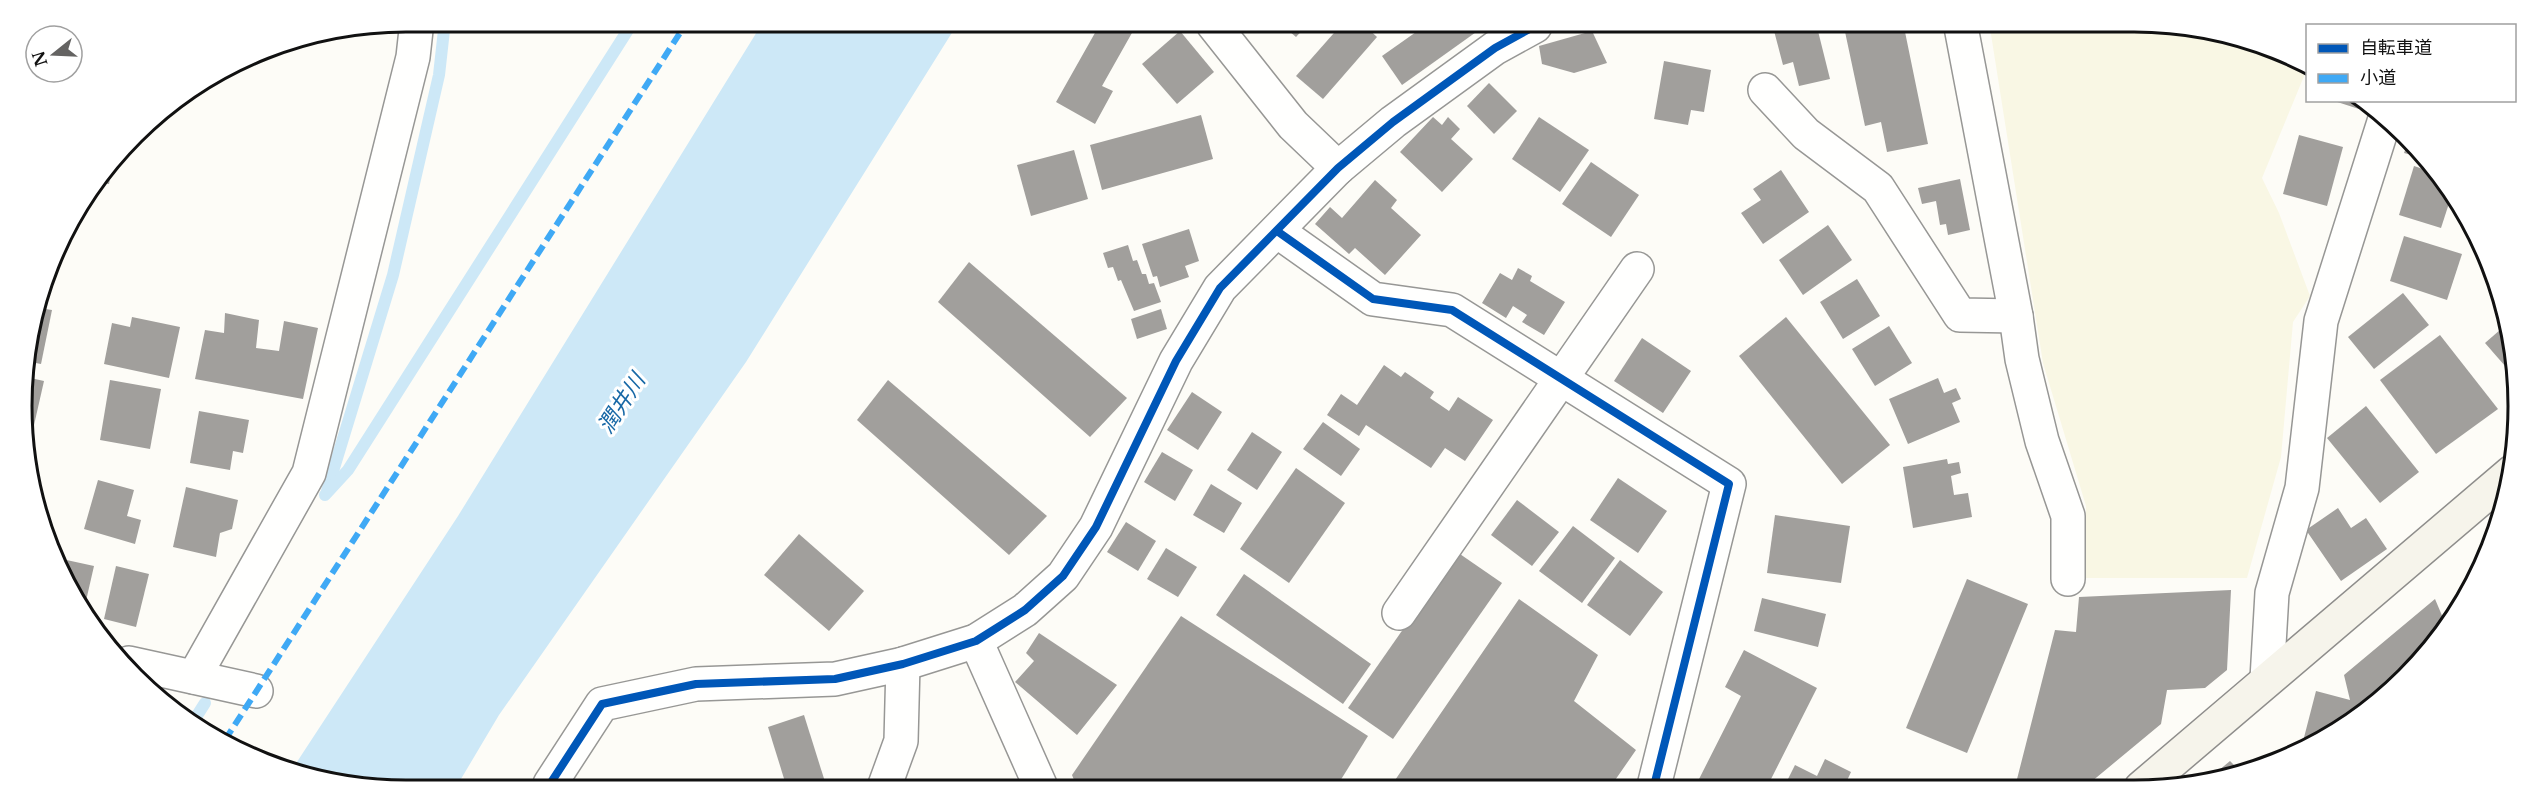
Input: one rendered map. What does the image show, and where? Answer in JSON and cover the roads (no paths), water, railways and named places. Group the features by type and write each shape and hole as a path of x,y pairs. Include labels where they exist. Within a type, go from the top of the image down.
{"street":[{"path":"194,677 309,473 413,57 416,32"},
{"path":"1219,32 1293,125 1338,168"},
{"path":"553,780 602,704 696,684 835,679 903,664 976,641 1025,610 1063,576 1096,527 1176,361 1220,288 1338,168 1393,122 1520,32"},
{"path":"1962,32 2016,316 2022,359 2042,441 2068,516 2068,579"},
{"path":"1765,90 1806,134 1878,188 1960,315 2016,316"},
{"path":"2267,678 2272,593 2302,488 2321,321 2383,126"},
{"path":"1277,231 1373,299 1452,310 1729,484 1655,780"},
{"path":"1399,613 1637,269"},
{"path":"2150,780 2267,678 2500,482"},
{"path":"976,641 1038,780"},
{"path":"135,664 256,690"},
{"path":"887,780 901,741 903,664"}],"water":[{"name":"潤井川","path":"757,32 952,32 746,362 499,715 460,780 382,780 333,773 296,764 458,516"}],"waterway":[{"path":"327,491 393,275 439,75 444,32"},
{"path":"325,495 348,470 627,32"},
{"path":"197,716 205,703"}]}
